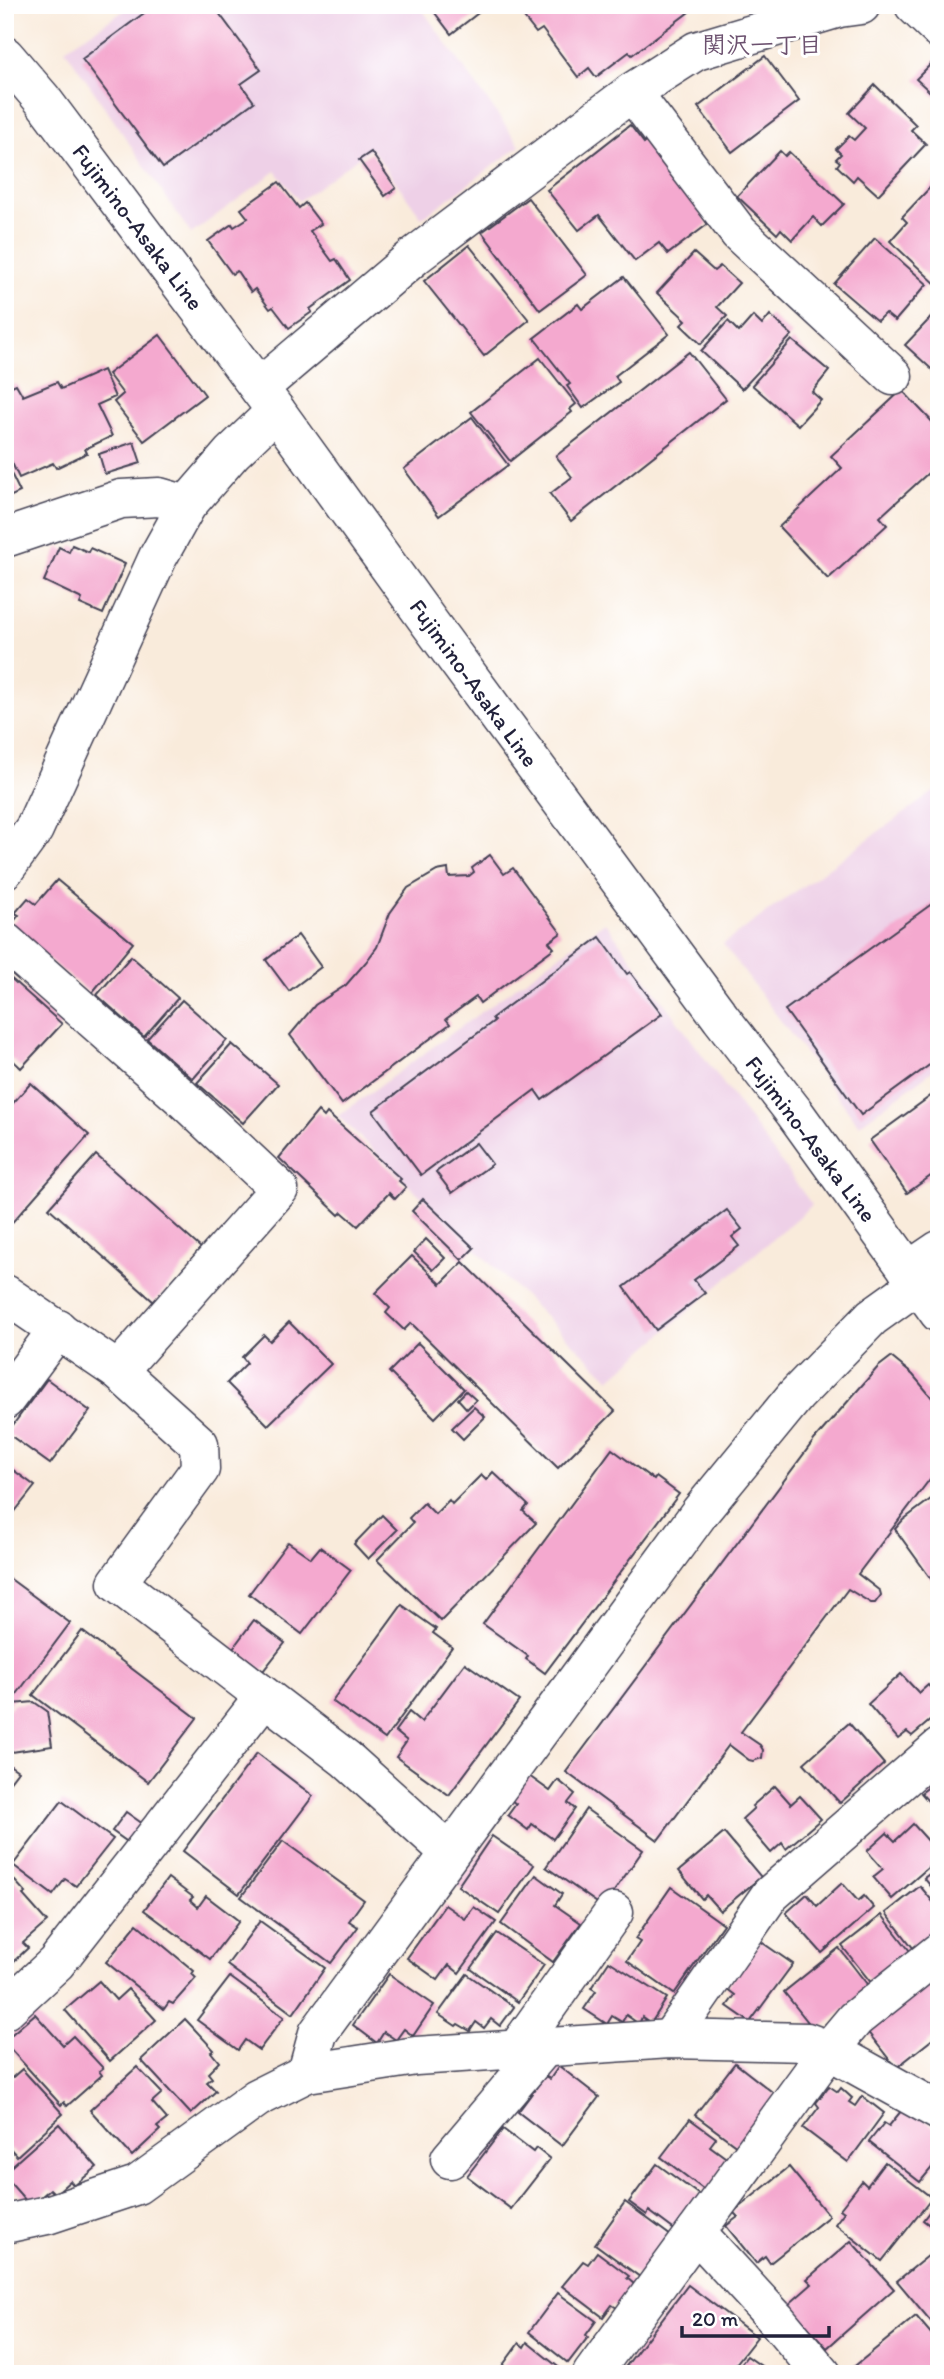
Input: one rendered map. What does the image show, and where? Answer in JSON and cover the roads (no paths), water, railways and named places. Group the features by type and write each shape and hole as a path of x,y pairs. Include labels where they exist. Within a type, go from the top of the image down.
{"street":[{"path":"914,5 939,29"},
{"path":"5,869 34,829 158,557 187,505 232,453 267,399 416,255 632,92 696,51 845,6"},
{"name":"Fujimino-Asaka Line","path":"5,57 42,99 267,399 922,1289"},
{"path":"632,92 739,233 893,376"},
{"path":"5,538 121,499 159,497 187,505"},
{"path":"5,942 181,1097 279,1189 118,1371"},
{"path":"307,2073 318,2033 700,1512 796,1395 872,1317 922,1289 939,1250"},
{"path":"5,1294 118,1371 199,1444 201,1469 117,1583 346,1759 449,1852"},
{"path":"5,1400 58,1329"},
{"path":"5,2010 56,1963 264,1697"},
{"path":"670,2039 770,1895 939,1748"},
{"path":"450,2158 531,2049 614,1912"},
{"path":"592,2374 829,2050 855,2019 939,1952"},
{"path":"5,2224 47,2216 137,2185 257,2098 307,2073 416,2056 670,2039 807,2042 829,2050 939,2111"},
{"path":"696,2232 822,2374"}],"district":[{"name":"関沢一丁目","path":"762,44"}]}
